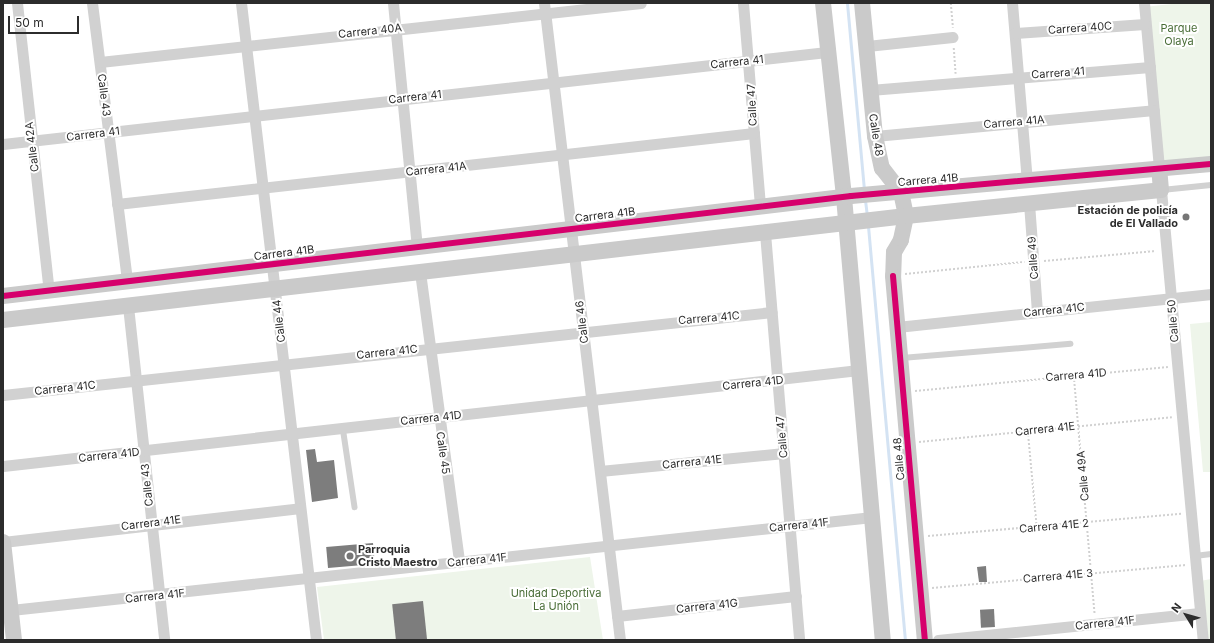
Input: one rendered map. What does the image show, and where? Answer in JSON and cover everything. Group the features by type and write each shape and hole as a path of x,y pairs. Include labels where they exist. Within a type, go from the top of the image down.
{"street":[{"name":"Calle 42A","path":"17,3 49,291"},
{"name":"Calle 43","path":"92,3 127,282"},
{"name":"Calle 44","path":"242,3 316,640"},
{"path":"393,3 417,248"},
{"name":"Carrera 40A","path":"100,62 246,44 396,28 545,8 640,3"},
{"name":"Calle 47","path":"743,3 760,207"},
{"path":"823,3 827,52 849,196 859,370 883,640"},
{"name":"Calle 48","path":"862,3 875,136 882,168 901,192 906,216 901,240 894,252 897,327 925,640"},
{"path":"1012,3 1027,181"},
{"name":"Calle 50","path":"1144,3 1203,640"},
{"name":"Calle 46","path":"545,8 620,640"},
{"name":"Carrera 40C","path":"1015,33 1146,24"},
{"path":"867,46 953,37"},
{"name":"Carrera 41","path":"3,144 32,142 255,115 827,52"},
{"name":"Carrera 41","path":"870,90 1019,75 1150,66"},
{"name":"Carrera 41A","path":"875,136 1023,121 1154,110"},
{"name":"Carrera 41A","path":"117,204 263,186 562,156 754,133"},
{"name":"Carrera 41B","path":"3,296 849,196 1211,164"},
{"path":"3,320 906,216 1161,190"},
{"name":"Calle 49","path":"1029,203 1037,312"},
{"name":"Calle 47","path":"765,233 799,640"},
{"name":"Calle 45","path":"420,272 438,417 459,562"},
{"name":"Carrera 41C","path":"897,327 1211,294"},
{"name":"Calle 43","path":"128,306 164,640"},
{"name":"Carrera 41C","path":"3,395 136,381 283,362 430,348 583,330 772,312"},
{"name":"Carrera 41D","path":"3,466 859,370"},
{"name":"Carrera 41E","path":"600,471 784,453"},
{"name":"Carrera 41E","path":"3,542 151,523 300,508"},
{"name":"Carrera 41F","path":"11,610 159,596 308,578 872,518"},
{"path":"3,542 14,640"},
{"name":"Carrera 41G","path":"618,616 796,596"},
{"name":"Carrera 41F","path":"938,640 1200,613"}],"lane":[{"path":"1161,190 1211,185"},
{"path":"900,358 1070,344"},
{"path":"343,428 355,508"},
{"path":"1195,560 1211,554"}],"path":[{"path":"1028,431 1037,528"}],"green space":[{"name":"Parque Olaya","path":"1181,3 1211,3 1211,164 1159,169 1144,7"},
{"path":"1211,322 1211,472 1203,472 1190,324"},
{"name":"Unidad Deportiva La Unión","path":"590,557 603,640 324,640 317,587"},
{"path":"1211,579 1211,640 1206,640 1200,581"}],"building":[{"path":"315,449 317,462 334,460 338,498 312,502 306,450"},
{"name":"Parroquia Cristo Maestro","path":"373,543 375,564 328,568 326,547"},
{"path":"986,566 987,582 979,582 977,567"},
{"path":"423,601 427,640 396,640 392,604"},
{"path":"994,609 995,627 981,628 980,610"}],"waterway":[{"path":"847,3 864,190"},
{"path":"865,200 867,216"},
{"path":"868,226 905,640"}],"cycle path":[{"path":"3,296 851,196 1211,164"},
{"path":"893,276 925,640"}],"place":[{"name":"Estación de policía de El Vallado","path":"1186,217"},
{"name":"Parroquia Cristo Maestro","path":"350,556"}]}
